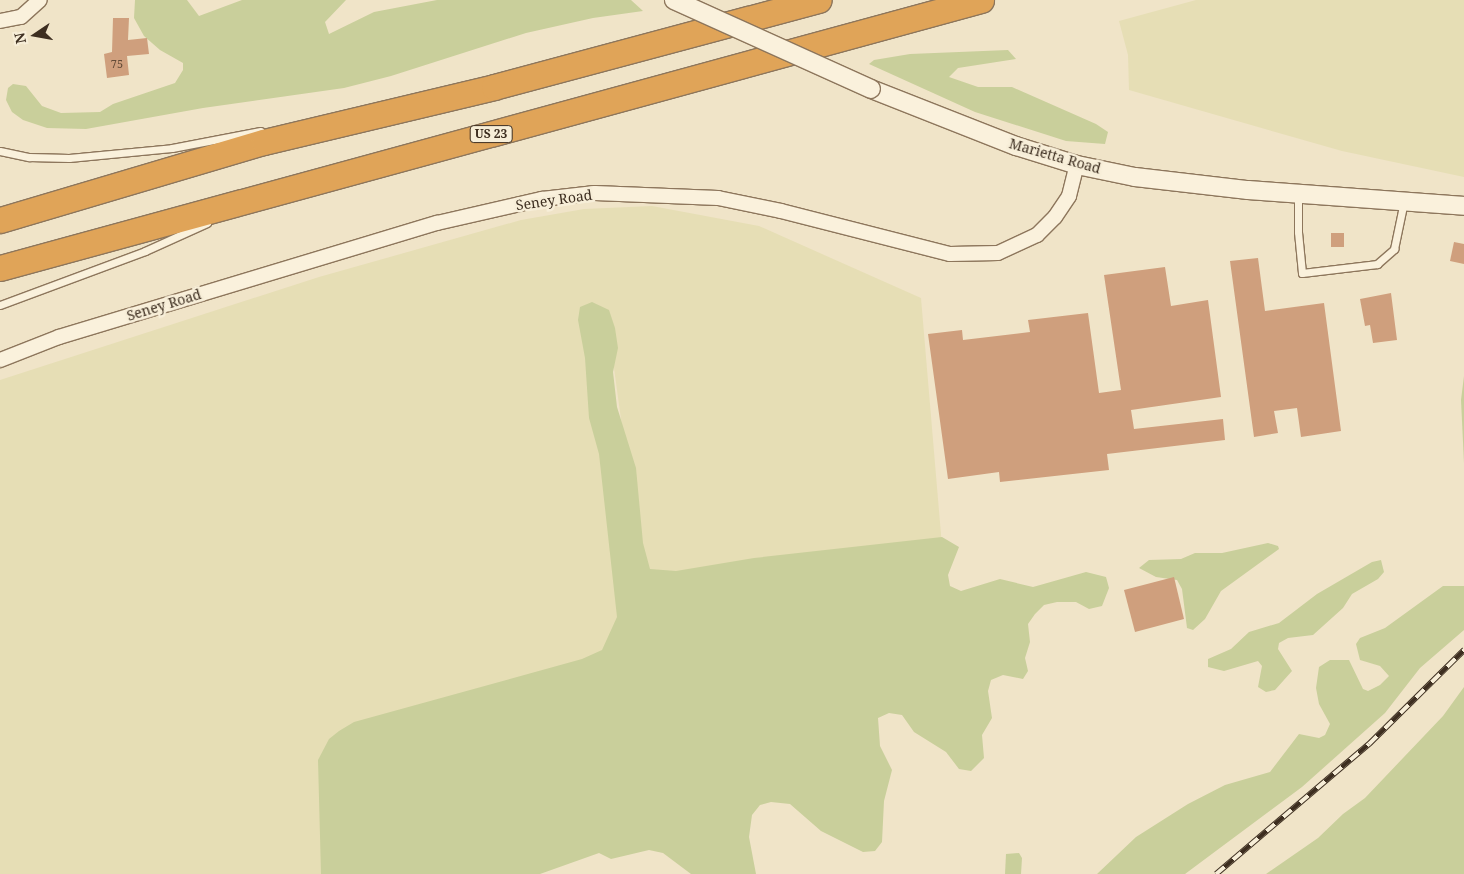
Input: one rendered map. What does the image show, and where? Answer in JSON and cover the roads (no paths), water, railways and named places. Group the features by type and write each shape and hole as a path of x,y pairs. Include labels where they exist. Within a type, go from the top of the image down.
{"highway":[{"path":"0,220 264,142 494,87 819,0"},
{"name":"US 23","path":"0,268 982,0"}],"street":[{"path":"0,22 21,17 40,0"},
{"name":"Marietta Road","path":"674,0 957,125 1077,164 1145,178 1298,194 1404,200 1464,206"},
{"name":"Seney Road","path":"0,360 77,332 437,223 542,199 596,193 718,198 781,211 950,254 998,253 1037,235 1055,217 1069,196 1077,164"}],"lane":[{"path":"309,122 494,87"},
{"path":"0,151 29,157 109,155 172,148 270,129"},
{"path":"1298,194 1298,232 1302,273 1377,264 1394,249 1404,200"},
{"path":"0,305 145,251 266,196"}],"railway":[{"path":"1216,874 1369,744 1464,650"}]}
